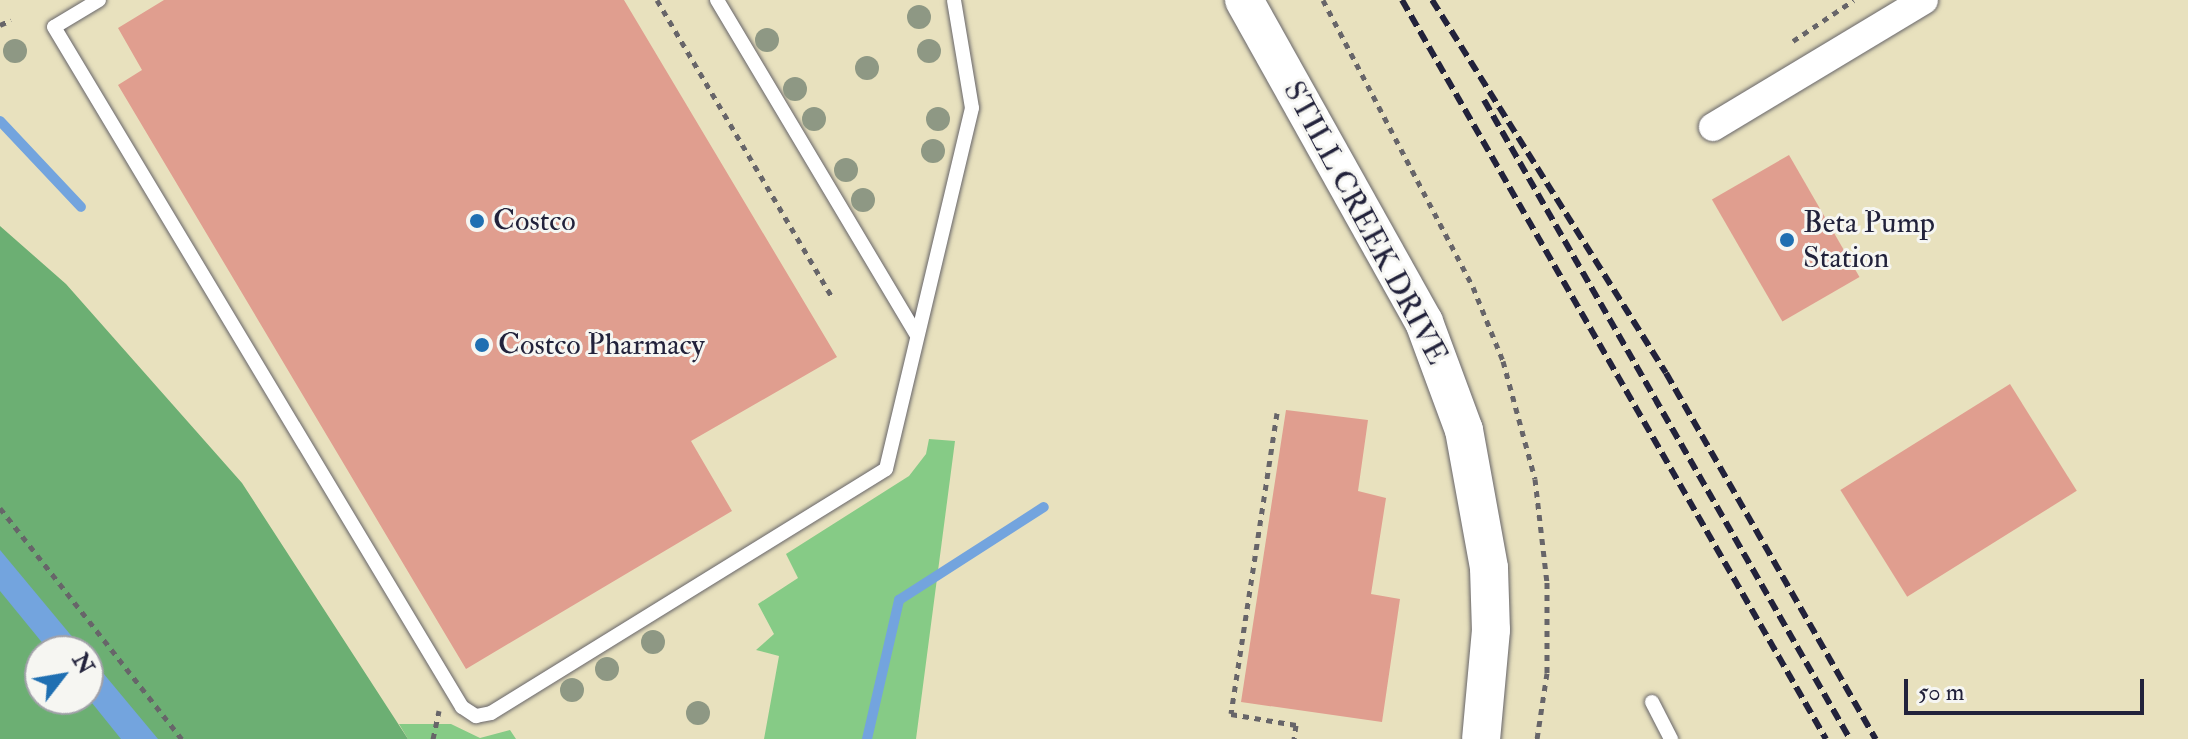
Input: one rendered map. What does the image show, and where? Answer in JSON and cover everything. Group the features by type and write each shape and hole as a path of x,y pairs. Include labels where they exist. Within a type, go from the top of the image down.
{"street":[{"name":"STILL CREEK DRIVE","path":"1244,0 1424,322 1460,418 1480,494 1489,568 1491,630 1481,739"},
{"path":"1713,127 1924,0"}],"lane":[{"path":"99,0 54,27 462,707 476,716 491,713 886,469 972,108 954,0"},
{"path":"717,0 917,335"},
{"path":"1652,702 1671,739"}],"path":[{"path":"657,0 832,297"},
{"path":"0,25 11,20"},
{"path":"1277,413 1231,714 1296,725 1294,739"},
{"path":"0,508 182,739"}],"green space":[{"path":"0,226 66,284 242,483 408,739 0,739"},
{"path":"929,439 955,441 916,739 764,739 779,656 756,650 774,634 758,604 798,578 786,554 909,476 926,454"},
{"path":"399,724 451,724 480,738 510,730 516,739 408,739"}],"water":[{"path":"0,550 71,635 36,635 0,591"},
{"path":"104,674 158,739 121,739 102,715"}],"building":[{"name":"Costco","path":"164,0 624,0 837,357 691,441 732,511 466,669 118,85 142,70 118,28"},
{"name":"Beta Pump Station","path":"1789,155 1860,277 1782,322 1712,200"},
{"path":"2010,384 2077,491 1907,597 1840,490"},
{"path":"1286,410 1368,420 1358,491 1386,498 1371,594 1400,599 1382,722 1241,702"}],"waterway":[{"path":"0,121 81,207"},
{"path":"867,739 899,600 1044,507"}],"railway":[{"path":"1402,0 1826,739"},
{"path":"1432,0 1666,373 1876,739"},
{"path":"1484,100 1850,739"}],"place":[{"name":"Costco","path":"477,221"},
{"name":"Beta Pump Station","path":"1787,240"},
{"name":"Costco Pharmacy","path":"482,345"}]}
